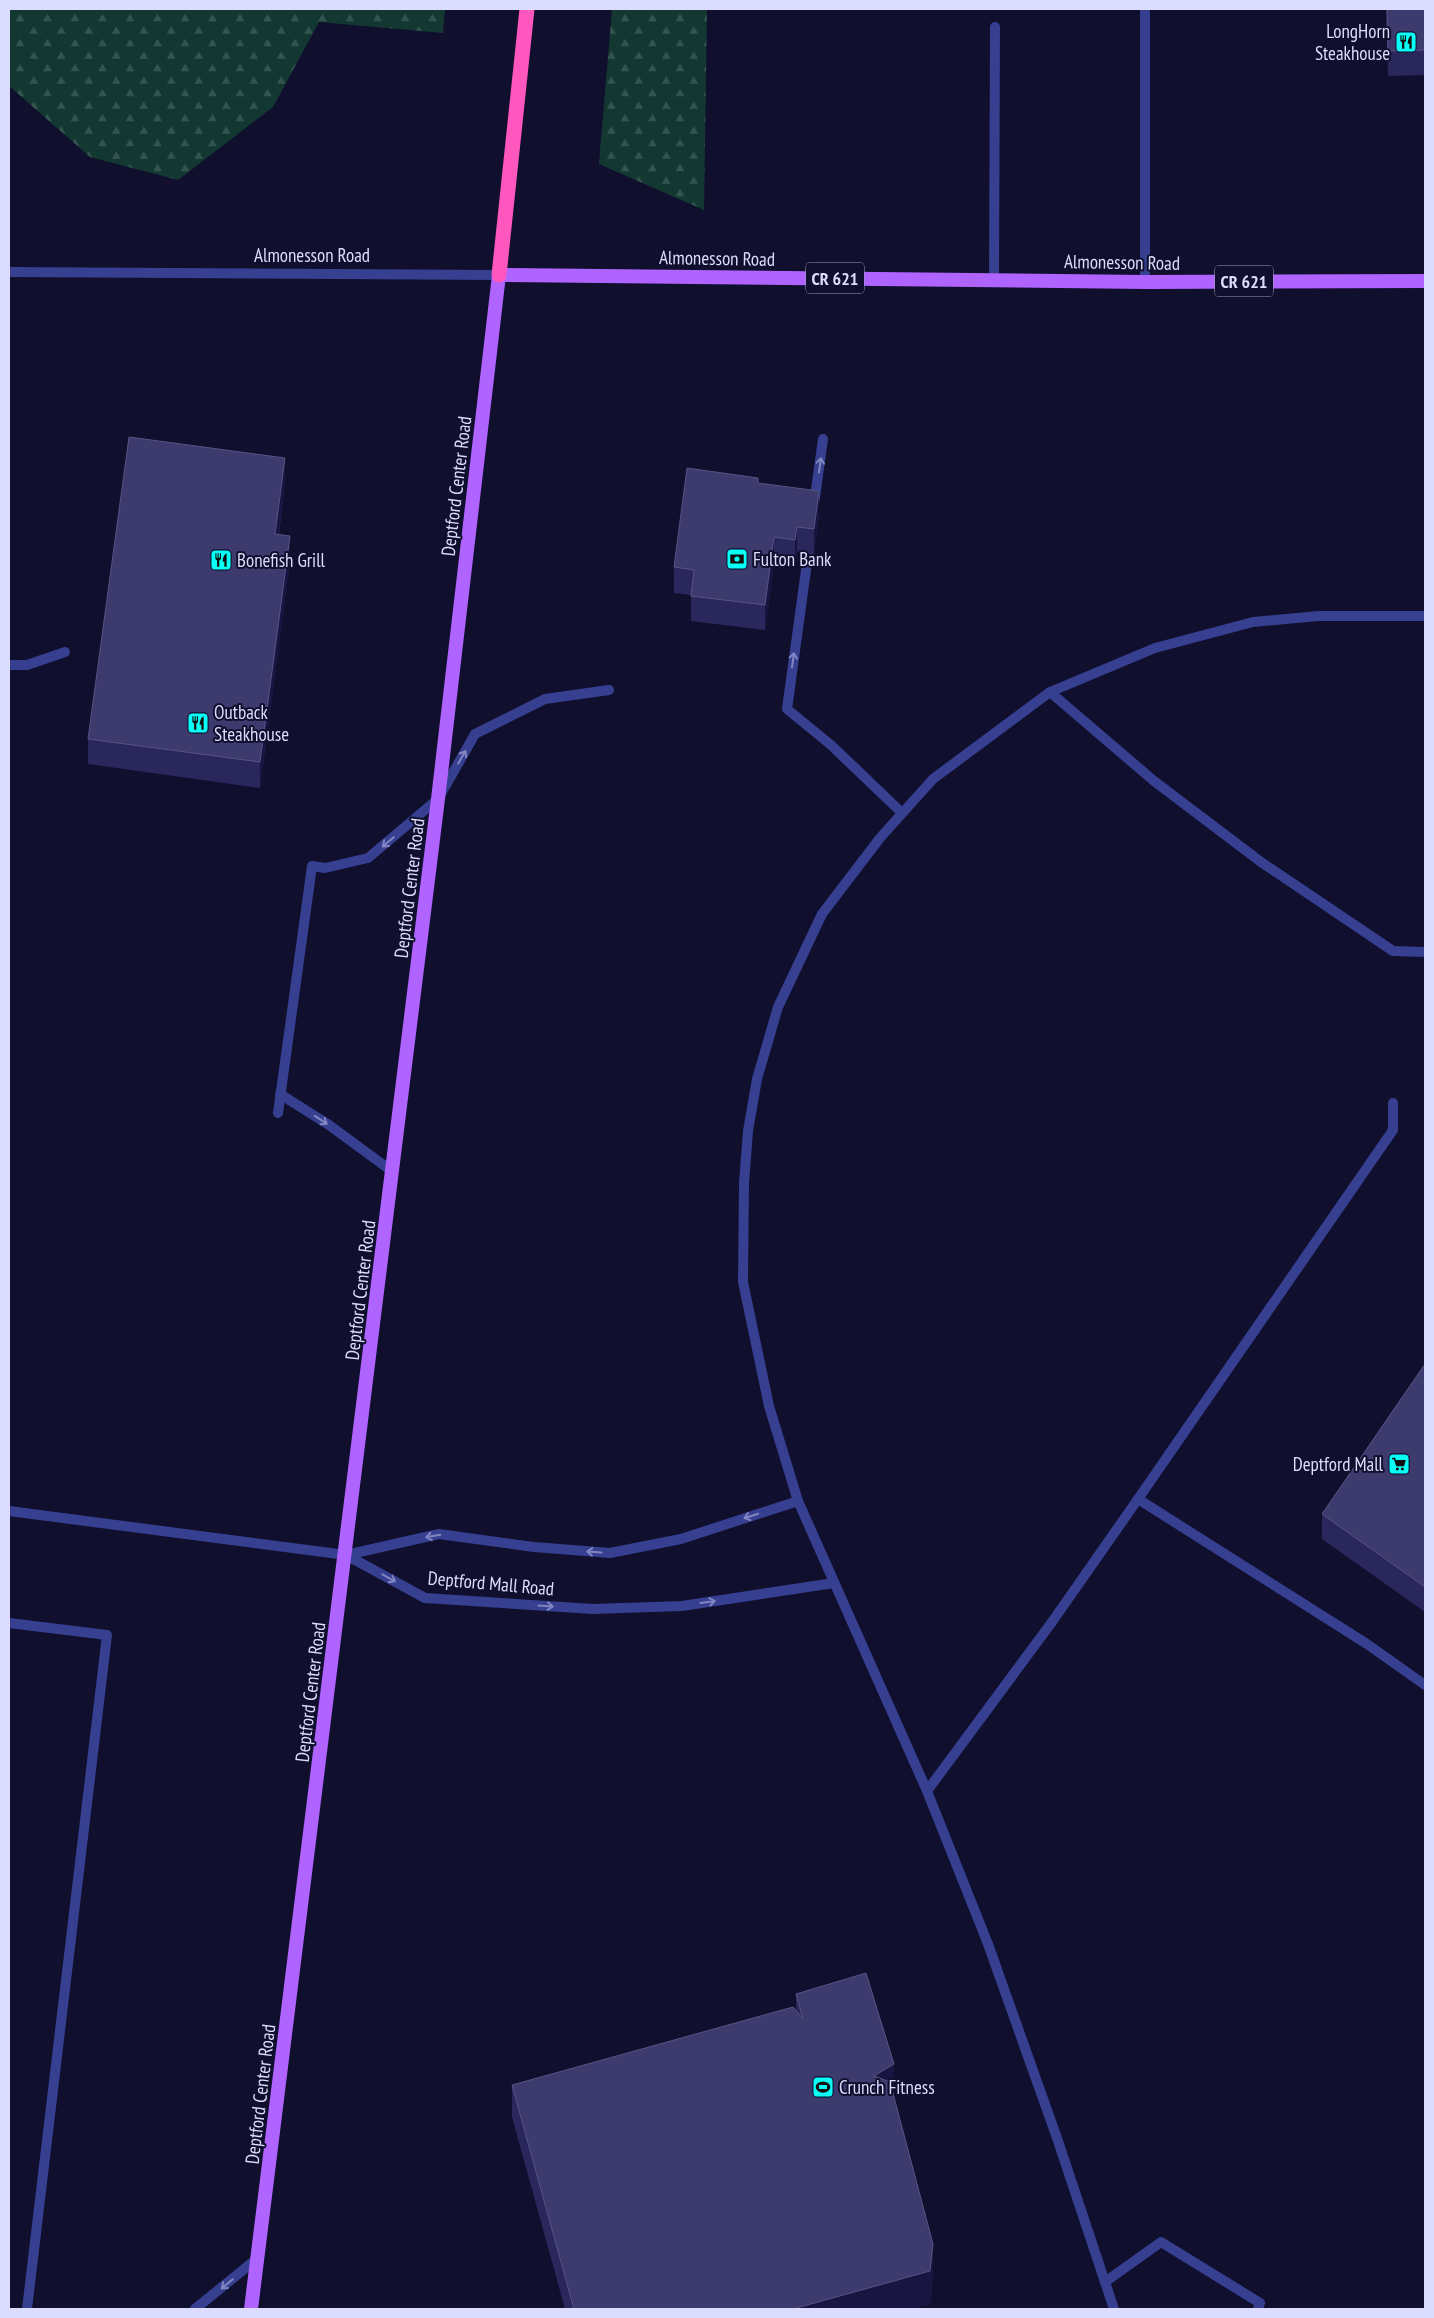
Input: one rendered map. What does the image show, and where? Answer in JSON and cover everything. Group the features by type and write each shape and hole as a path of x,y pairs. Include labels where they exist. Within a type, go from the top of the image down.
{"highway":[{"path":"499,275 527,9"}],"main road":[{"name":"Almonesson Road","path":"499,275 1145,282 1425,281"},
{"name":"Deptford Center Road","path":"251,2309 393,1172 499,275"}],"street":[{"path":"1145,9 1145,282"},
{"path":"994,280 995,27"},
{"name":"Almonesson Road","path":"9,272 499,275"},
{"path":"823,439 787,709 831,744 901,812"},
{"path":"1114,2309 1057,2138 988,1944 927,1791 798,1501 769,1406 743,1282 743,1203 748,1131 757,1079 778,1007 822,914 901,812 932,779 1050,692 1155,648 1253,622 1318,616 1425,616"},
{"path":"9,665 27,665 65,652"},
{"path":"278,1114 312,866 325,868 368,858 438,799 476,734 545,699 609,690"},
{"path":"1050,692 1154,781 1261,862 1393,951 1425,952"},
{"path":"280,1094 329,1125 393,1172"},
{"path":"927,1791 1052,1622 1393,1130 1393,1103"},
{"path":"1138,1499 1367,1644 1425,1685"},
{"name":"Deptford Mall Road","path":"346,1555 439,1534 534,1547 610,1553 681,1539 798,1501"},
{"path":"9,1511 346,1555"},
{"name":"Deptford Mall Road","path":"346,1555 425,1598 593,1609 682,1606 834,1583"},
{"path":"9,1623 107,1635 27,2309"},
{"path":"1105,2282 1161,2242 1260,2303 1258,2309"},
{"path":"195,2309 259,2257"}],"green space":[{"path":"9,9 445,9 443,33 319,22 273,107 178,180 90,157 9,86"},
{"path":"612,9 707,9 704,210 599,164"}],"building":[{"name":"LongHorn Steakhouse","path":"1387,9 1425,9 1425,50 1388,51"},
{"path":"129,437 285,458 275,534 290,536 260,762 88,739"},
{"name":"Fulton Bank","path":"687,468 758,478 758,483 819,491 814,529 797,527 795,540 774,537 765,605 691,596 694,570 674,567"},
{"name":"Deptford Mall","path":"1425,1364 1425,1587 1322,1514"},
{"path":"866,1973 894,2064 874,2076 890,2082 933,2244 930,2271 793,2309 574,2309 512,2085 793,2007 803,2019 796,1994"}],"place":[{"name":"LongHorn Steakhouse","path":"1406,42"},
{"name":"Fulton Bank","path":"737,559"},
{"name":"Bonefish Grill","path":"221,560"},
{"name":"Outback Steakhouse","path":"198,723"},
{"name":"Deptford Mall","path":"1399,1464"},
{"name":"Crunch Fitness","path":"823,2087"}]}
